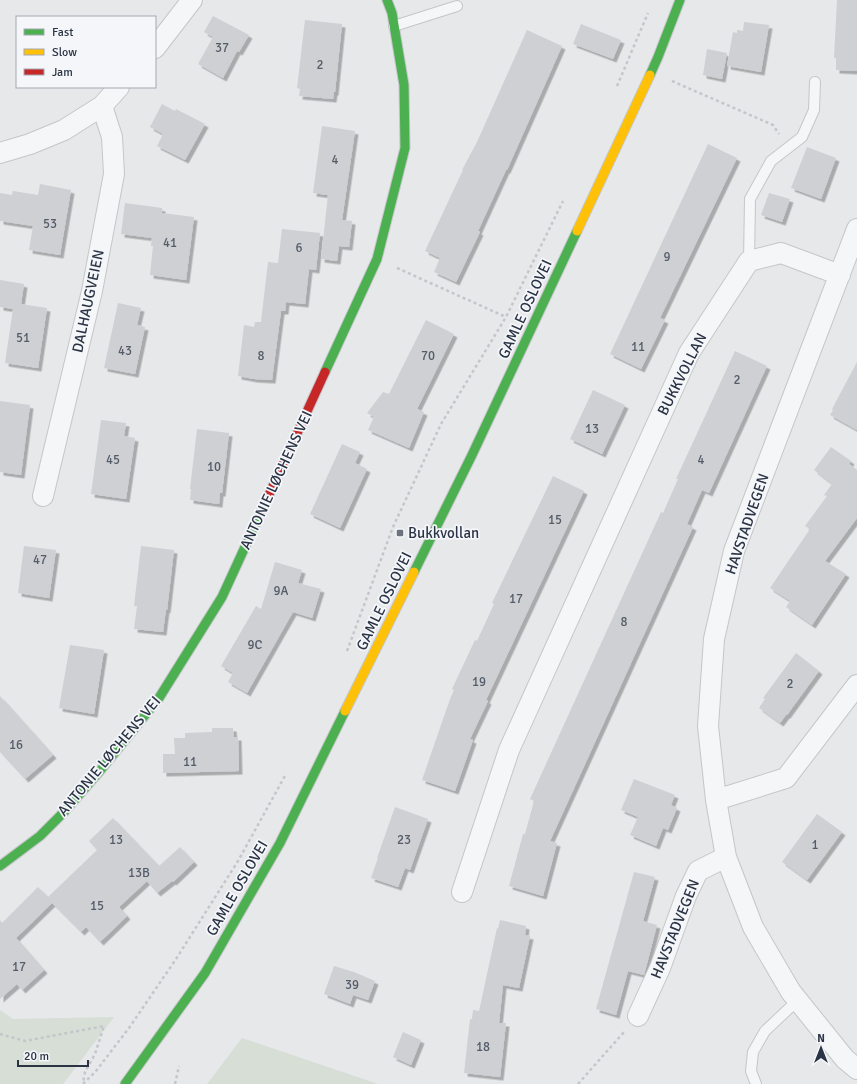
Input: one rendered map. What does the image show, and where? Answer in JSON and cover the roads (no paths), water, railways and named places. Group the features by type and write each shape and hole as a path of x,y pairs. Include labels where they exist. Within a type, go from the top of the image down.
{"street":[{"path":"156,47 192,0"},
{"name":"ANTONIE LØCHENS VEI","path":"2,861 40,836 65,811 99,772 159,698 222,597 377,259 405,148 404,85 392,13 387,0"},
{"name":"GAMLE OSLOVEI","path":"125,1084 205,972 280,843 476,448 658,57 680,0"},
{"path":"0,153 30,144 64,130 102,106 118,88"},
{"name":"DALHAUGVEIEN","path":"43,496 92,291 114,174 112,137 102,106"},
{"name":"HAVSTADVEGEN","path":"857,229 734,552 714,639 708,726 716,800 726,857 753,927 791,992 846,1059 857,1069"},
{"path":"748,261 780,253 840,275"},
{"name":"BUKKVOLLAN","path":"462,892 509,750 689,353 748,261"},
{"path":"716,800 786,778 857,685"},
{"name":"HAVSTADVEGEN","path":"638,1016 660,968 686,896 698,871 726,857"}],"lane":[{"path":"394,26 457,6"},
{"path":"748,261 750,200 771,161 802,137 814,110 815,82"},
{"path":"756,1084 751,1071 753,1052 765,1031 798,1000"}],"place":[{"name":"Bukkvollan","path":"400,533"}]}
